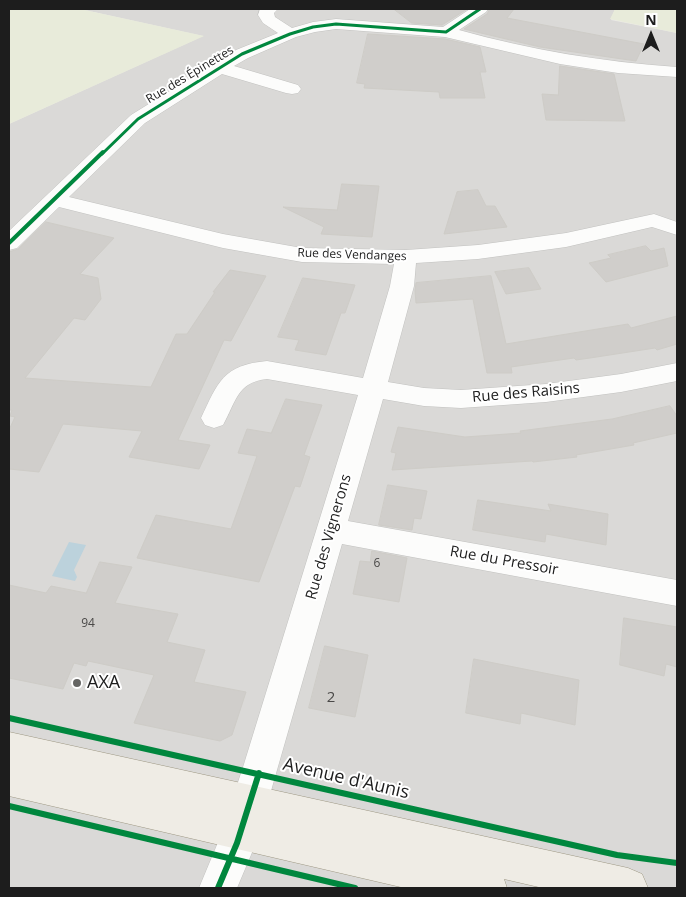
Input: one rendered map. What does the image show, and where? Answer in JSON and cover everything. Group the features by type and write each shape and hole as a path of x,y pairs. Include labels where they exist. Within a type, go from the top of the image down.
{"main road":[{"path":"9,749 488,888"},
{"path":"9,778 245,817 628,888"}],"street":[{"path":"270,9 267,10 266,15 269,20 290,34"},
{"path":"446,32 480,9"},
{"name":"Rue des Épinettes","path":"9,243 138,118 174,94 242,54 290,34 313,27 336,24 446,32 504,48 611,66 677,72"},
{"path":"221,68 292,89"},
{"name":"Rue des Vendanges","path":"53,199 268,250 302,255 406,257 528,247 589,236 654,220 677,229"},
{"name":"Rue des Vignerons","path":"218,888 245,817 374,388 402,286 406,257"},
{"name":"Rue des Raisins","path":"214,418 229,386 236,378 256,370 267,370 424,397 461,399 502,398 621,383 677,373"},
{"name":"Rue du Pressoir","path":"330,530 677,593"}],"shaded area":[{"path":"80,9 615,9 611,20 677,33 677,888 9,888 9,124 203,36"}],"green space":[{"path":"9,9 80,9 204,36 9,124"},
{"path":"615,9 677,9 677,33 610,19"}],"water":[{"path":"69,542 86,545 74,570 77,577 75,581 52,576"}],"building":[{"path":"394,9 467,9 442,25 412,23"},
{"path":"490,9 514,9 507,18 644,44 636,61 540,47 464,29 487,14"},
{"path":"368,34 445,39 480,47 486,72 480,72 485,98 440,98 439,92 364,88 365,84 357,83"},
{"path":"560,66 614,74 625,121 546,120 542,94 558,95"},
{"path":"342,184 379,186 372,237 321,234 324,227 283,207 337,210"},
{"path":"478,190 486,206 495,206 507,227 444,234 457,192"},
{"path":"46,222 114,238 80,274 98,278 101,299 85,320 74,318 25,378 151,387 176,334 187,334 215,292 213,292 230,270 266,276 231,341 224,340 178,440 210,445 199,469 129,457 142,431 63,424 39,472 9,469 9,430 15,417 10,416 12,410 9,410 9,252 18,249"},
{"path":"646,246 651,251 664,248 668,266 606,282 589,263 611,258 608,255"},
{"path":"529,268 541,289 506,294 495,272"},
{"path":"491,276 506,344 628,324 631,328 677,316 677,344 657,350 655,348 576,360 574,358 511,367 512,373 487,373 473,299 416,303 415,291 416,283"},
{"path":"303,278 355,285 345,313 341,313 326,355 295,350 299,340 278,337"},
{"path":"286,399 322,405 304,455 310,457 300,487 295,486 259,582 137,558 156,515 231,529 257,456 238,453 247,429 271,433"},
{"path":"670,406 677,416 677,433 633,443 634,445 576,455 577,457 533,462 392,470 396,453 391,452 398,427 465,437 521,433 520,431 612,419"},
{"path":"388,485 427,491 421,519 414,518 412,530 379,525"},
{"path":"478,500 551,511 548,504 608,514 606,545 546,534 545,542 473,530"},
{"path":"372,551 407,558 399,602 353,594 360,561 370,562"},
{"path":"100,562 132,567 115,603 178,614 167,642 205,650 194,682 246,692 232,735 220,741 134,723 154,675 88,661 86,666 74,663 63,689 9,678 9,585 46,593 51,586 86,593"},
{"path":"624,618 677,627 677,667 666,664 664,676 620,665"},
{"path":"325,646 368,655 355,717 309,708"},
{"path":"474,659 579,680 575,725 521,713 520,724 466,713"}],"cycle path":[{"path":"9,243 138,119 242,54 290,34 313,27 336,24 446,32 480,9"},
{"name":"Avenue d'Aunis","path":"9,718 617,855 677,863"},
{"path":"218,888 237,843 259,773"},
{"path":"9,806 355,888"}],"place":[{"name":"AXA","path":"77,683"}]}
